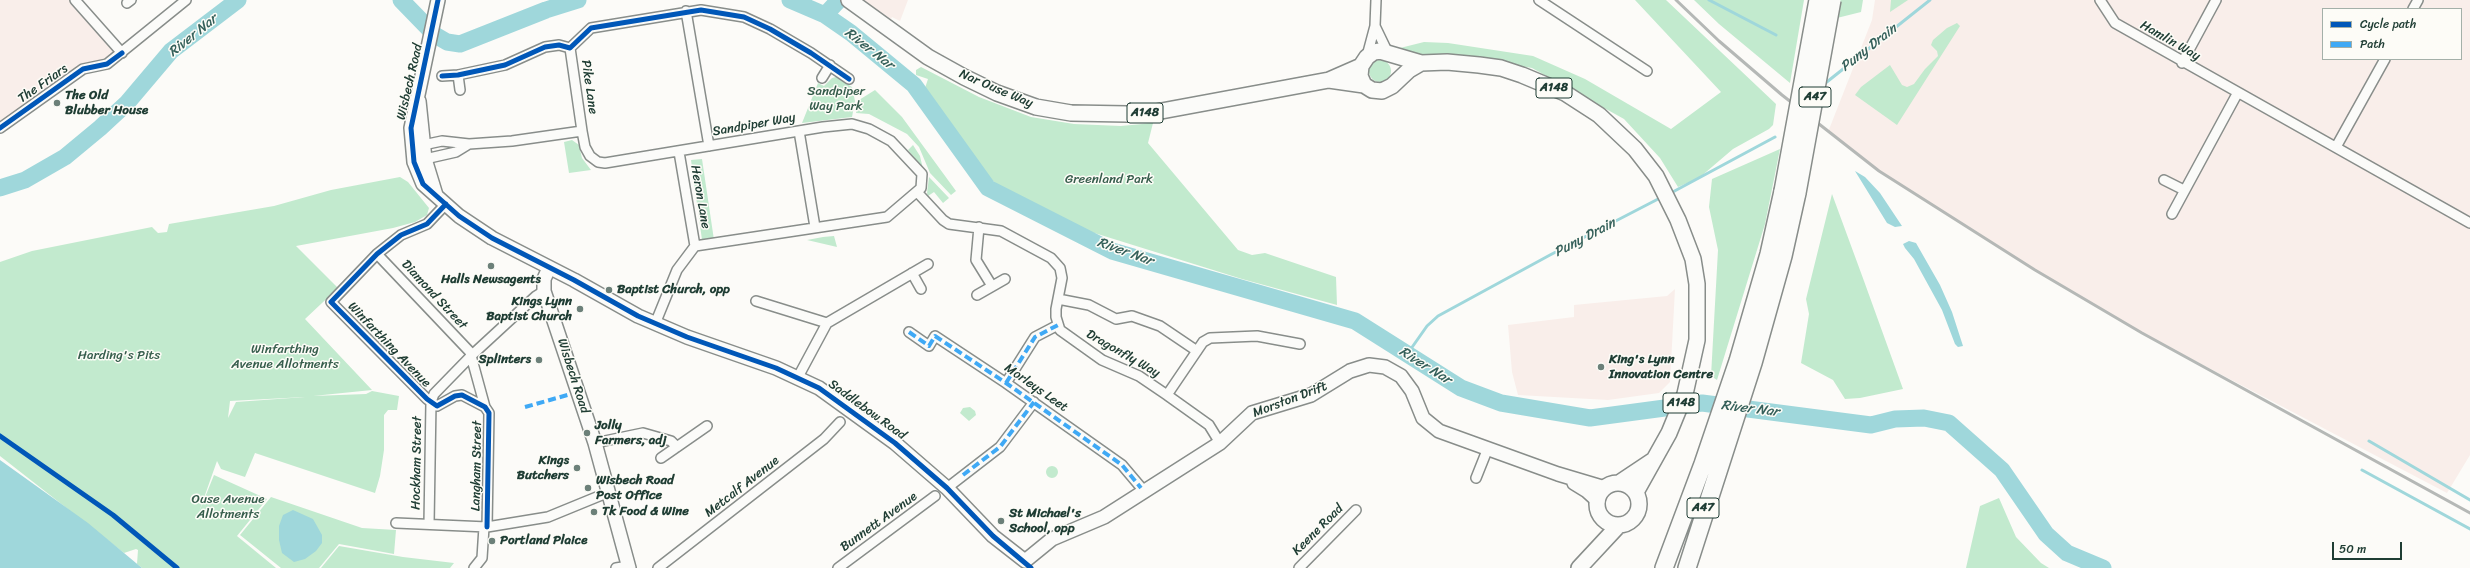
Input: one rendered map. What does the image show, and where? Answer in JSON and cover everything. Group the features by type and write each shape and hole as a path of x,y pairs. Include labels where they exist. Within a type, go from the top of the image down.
{"highway":[{"name":"A47","path":"1790,192 1818,0"},
{"name":"A47","path":"1687,568 1726,448 1769,254 1790,192 1832,0"},
{"name":"A47","path":"1664,568 1703,464 1745,362"},
{"name":"A47","path":"1679,568 1726,448"},
{"name":"A47","path":"1653,568 1703,464"}],"main road":[{"name":"Nar Ouse Way","path":"849,0 928,57 964,77 997,93 1036,107 1071,113 1127,114 1156,112 1329,80 1364,61 1374,52 1421,63 1447,62 1501,68 1565,93 1615,128 1656,176 1678,220 1693,258 1697,284 1697,340 1691,373 1685,394 1669,433 1636,492"},
{"path":"1392,55 1399,66 1399,77"},
{"path":"1364,61 1360,76 1364,85"},
{"name":"Nar Ouse Way","path":"1329,80 1364,85 1372,90 1382,91 1392,86 1399,77 1421,63"},
{"name":"Nar Ouse Way","path":"1619,483 1654,459"},
{"path":"1580,566 1598,533 1602,517 1598,501 1605,488 1619,483 1629,486 1636,492 1640,503 1637,514 1629,522 1619,525 1610,523 1602,517"},
{"path":"1580,566 1619,525"}],"street":[{"path":"75,0 122,53"},
{"name":"The Friars","path":"0,128 83,69 107,64 186,0"},
{"path":"1364,61 1375,26 1376,0"},
{"path":"1539,0 1647,71"},
{"name":"Hamlin Way","path":"2100,0 2115,24 2182,63 2470,222"},
{"path":"2182,63 2216,0"},
{"name":"Wisbech Road","path":"438,3 419,100 412,116 411,128 414,162 423,184 446,204 492,238 549,268 544,279 544,291 610,492 624,567"},
{"path":"442,76 458,75 505,65 545,47 559,45 570,48 591,28 686,11 701,10 744,18 788,39 830,65 849,79"},
{"path":"686,11 709,146"},
{"path":"1375,26 1392,55"},
{"name":"Pike Lane","path":"570,48 582,131"},
{"path":"2336,148 2384,60"},
{"path":"822,78 830,65"},
{"path":"458,75 460,90"},
{"path":"2172,214 2238,94"},
{"name":"Wisbech Road","path":"419,100 425,159 436,195"},
{"name":"Sandpiper Way","path":"582,131 585,147 590,156 598,162 605,164 846,124 879,134 900,148 922,174 922,183 917,192"},
{"path":"423,145 442,141 469,144 519,140 582,131"},
{"path":"799,131 815,227"},
{"path":"425,159 456,152 469,144"},
{"name":"Heron Lane","path":"679,152 695,246"},
{"path":"2164,180 2184,190"},
{"path":"655,324 677,270 695,246 887,217 917,192 943,220 949,224 979,227 1001,232 1057,264 1062,278 1056,313 1058,324 1035,337 1006,383"},
{"path":"377,254 401,235 427,224 446,204"},
{"path":"979,227 976,260 992,286"},
{"name":"Winfarthing Avenue","path":"377,254 331,302 431,402"},
{"name":"Diamond Street","path":"377,254 472,355"},
{"path":"798,377 827,323 928,264"},
{"name":"Saddlebow Road","path":"549,268 655,324 798,377 848,408 895,443 947,488 993,536 1028,565"},
{"path":"912,273 921,289"},
{"path":"977,295 1005,279"},
{"path":"485,407 462,395 455,396 440,406 431,402 434,394 472,355 536,296 544,291"},
{"path":"1058,299 1089,305 1116,319 1132,316 1160,326 1197,351"},
{"path":"756,301 827,323"},
{"name":"Dragonfly Way","path":"1058,324 1066,335 1102,360 1139,376 1167,394 1209,425 1220,443"},
{"name":"Morleys Leet","path":"908,332 928,346 935,336 1006,383 1122,464 1144,491"},
{"path":"1167,394 1203,342 1217,337 1257,336 1300,344"},
{"name":"Langham Street","path":"472,355 485,407 490,413 485,527 482,558 474,568"},
{"name":"Morston Drift","path":"1028,565 1052,539 1104,517 1220,443 1252,413 1311,394 1350,372 1369,365 1385,367 1401,376 1410,388 1423,418 1439,431 1558,474 1605,488"},
{"name":"Hockham Street","path":"429,524 431,402"},
{"path":"947,488 1000,447 1034,402"},
{"name":"Metcalf Avenue","path":"658,568 824,439 840,422"},
{"path":"661,458 708,426"},
{"path":"595,444 643,433 671,441 677,447"},
{"path":"1476,478 1488,448"},
{"name":"Morston Drift","path":"1558,474 1587,491 1598,501"},
{"path":"396,522 485,527 548,517 610,492"},
{"name":"Bunnett Avenue","path":"838,568 935,496"},
{"name":"Keene Road","path":"1299,568 1356,510"}],"shaded area":[{"path":"0,0 76,0 120,54 80,72 0,127"},
{"path":"862,0 908,0 900,21 892,17 891,19"},
{"path":"1875,0 2470,0 2470,455 2447,493 2142,333 2035,270 1879,171 1828,132 1872,20"},
{"path":"1675,289 1670,382 1659,393 1608,400 1518,395 1512,372 1508,325 1574,317 1574,305 1667,296"}],"green space":[{"path":"1635,0 1666,0 1776,104 1773,125 1769,129 1733,149 1699,178 1678,187 1660,158 1624,119 1532,68 1481,59 1411,53 1400,48 1424,42 1448,43 1533,56 1585,79 1671,129 1721,92"},
{"path":"1694,0 1804,0 1790,83 1719,24"},
{"path":"1840,0 1863,0 1861,12 1837,18"},
{"path":"1891,0 1908,0 1890,12"},
{"path":"1957,23 1960,26 1897,125 1855,95 1861,87 1890,65 1902,85 1907,87 1914,84 1925,69 1938,56 1937,51 1931,45 1933,40 1947,28"},
{"path":"1380,60 1388,63 1391,71 1388,79 1380,82 1372,79 1369,71 1372,63"},
{"name":"Greenland Park","path":"921,67 979,97 1031,117 1074,124 1121,126 1153,123 1148,143 1238,250 1252,255 1265,253 1336,277 1337,305 1242,279 1088,231 1000,187 985,174 924,91 928,79 916,75 916,70"},
{"name":"Sandpiper Way Park","path":"836,77 852,87 855,101 852,117 802,123 818,83 824,86 832,78"},
{"path":"875,90 902,117 956,191 951,195 930,173 919,147 907,134 869,114 856,113 859,100"},
{"path":"572,140 579,145 582,158 591,170 569,173 564,142"},
{"path":"913,145 920,156 923,169 908,150"},
{"path":"1780,149 1765,224 1717,380 1711,376 1718,250 1709,207 1712,179"},
{"path":"702,159 714,240 702,240 691,160"},
{"name":"Harding's Pits","path":"400,177 408,182 429,208 427,215 415,222 393,228 296,246 338,288 305,319 372,390 313,396 366,394 372,391 399,396 397,410 388,410 384,415 384,450 380,476 375,493 255,453 245,477 221,469 217,461 199,512 214,475 267,499 237,536 276,568 142,568 137,564 138,550 136,549 124,553 0,456 0,262 32,251 152,227 158,233 167,232 169,224 274,206 331,190","holes":["305,397 236,402 228,418 230,401"]},
{"path":"929,177 949,198 943,203 934,192 928,196"},
{"path":"1832,194 1903,389 1860,398 1845,399 1833,380 1801,363 1809,314 1806,299"},
{"path":"834,236 837,247 807,240 823,237"},
{"path":"970,407 975,411 976,415 969,421 960,413 963,408"},
{"path":"1050,466 1054,466 1058,472 1054,478 1050,478 1046,474 1046,470"},
{"path":"271,497 362,528 396,530 394,554 339,544 319,568 281,568 240,535"},
{"path":"1999,498 2016,537 2041,563 2049,568 1966,568 1980,506"},
{"path":"339,546 403,557 454,563 450,568 321,568"}],"water":[{"path":"1855,171 1865,177 1880,193 1902,226 1895,227 1887,223"},
{"path":"1909,241 1916,243 1940,285 1952,312 1963,346 1958,347 1955,344 1942,310 1914,259 1905,248 1903,244"},
{"path":"0,460 88,523 142,568 0,568"},
{"path":"293,510 313,519 322,535 322,543 316,551 305,559 294,562 282,553 279,540 279,526 283,515"}],"waterway":[{"name":"River Nar","path":"0,188 25,180 65,157 127,103 171,51 238,0"},
{"name":"River Nar","path":"401,0 435,35 447,42 460,44 546,10 578,0"},
{"name":"River Nar","path":"790,0 825,15 851,33 914,85 988,188 1112,251 1355,321 1461,388 1501,403 1590,418 1702,403 1871,425 1895,419 1924,418 1949,423 2002,470 2046,534 2067,553 2103,568"},
{"path":"825,15 839,0"},
{"path":"1709,0 1776,35"},
{"name":"Puny Drain","path":"1823,85 1930,0"},
{"name":"Puny Drain","path":"1669,194 1775,137"},
{"name":"Puny Drain","path":"1408,353 1427,326 1438,316 1550,255 1662,197"},
{"path":"2369,441 2470,500"},
{"path":"2362,470 2470,529"}],"railway":[{"path":"1676,0 1719,41 1782,95 1879,171 2035,270 2142,333 2470,513"}],"marked path":[{"path":"1006,383 1035,337 1058,325"},
{"path":"909,332 929,346 935,336 1006,383 1122,465 1141,488"},
{"path":"525,407 571,394"},
{"path":"963,475 1000,447 1034,402"}],"cycle path":[{"path":"438,0 411,128 414,162 423,184 459,216 492,238 574,280 638,316 687,337 776,368 819,388 895,443 947,488 993,536 1031,568"},
{"path":"442,76 458,75 505,65 545,47 559,45 570,48 591,28 701,10 744,17 770,29 811,53 849,79"},
{"path":"0,128 83,69 107,64 122,53"},
{"path":"446,204 427,224 401,235 377,254 331,302 427,399 437,406 455,396 462,395 485,407 489,413 487,527"},
{"path":"0,436 113,515 177,568"}],"place":[{"name":"The Old Blubber House","path":"57,103"},
{"name":"Halls Newsagents","path":"491,266"},
{"name":"Baptist Church, opp","path":"609,290"},
{"name":"Kings Lynn Baptist Church","path":"580,309"},
{"name":"Splinters","path":"539,360"},
{"name":"King's Lynn Innovation Centre","path":"1601,367"},
{"name":"Jolly Farmers, adj","path":"587,433"},
{"name":"Kings Butchers","path":"577,468"},
{"name":"Wisbech Road Post Office","path":"588,488"},
{"name":"Tk Food & Wine","path":"594,512"},
{"name":"St Michael's School, opp","path":"1001,521"},
{"name":"Portland Plaice","path":"492,541"}],"park label":[{"name":"Winfarthing Avenue Allotments","path":"285,358"},
{"name":"Ouse Avenue Allotments","path":"228,508"}]}
